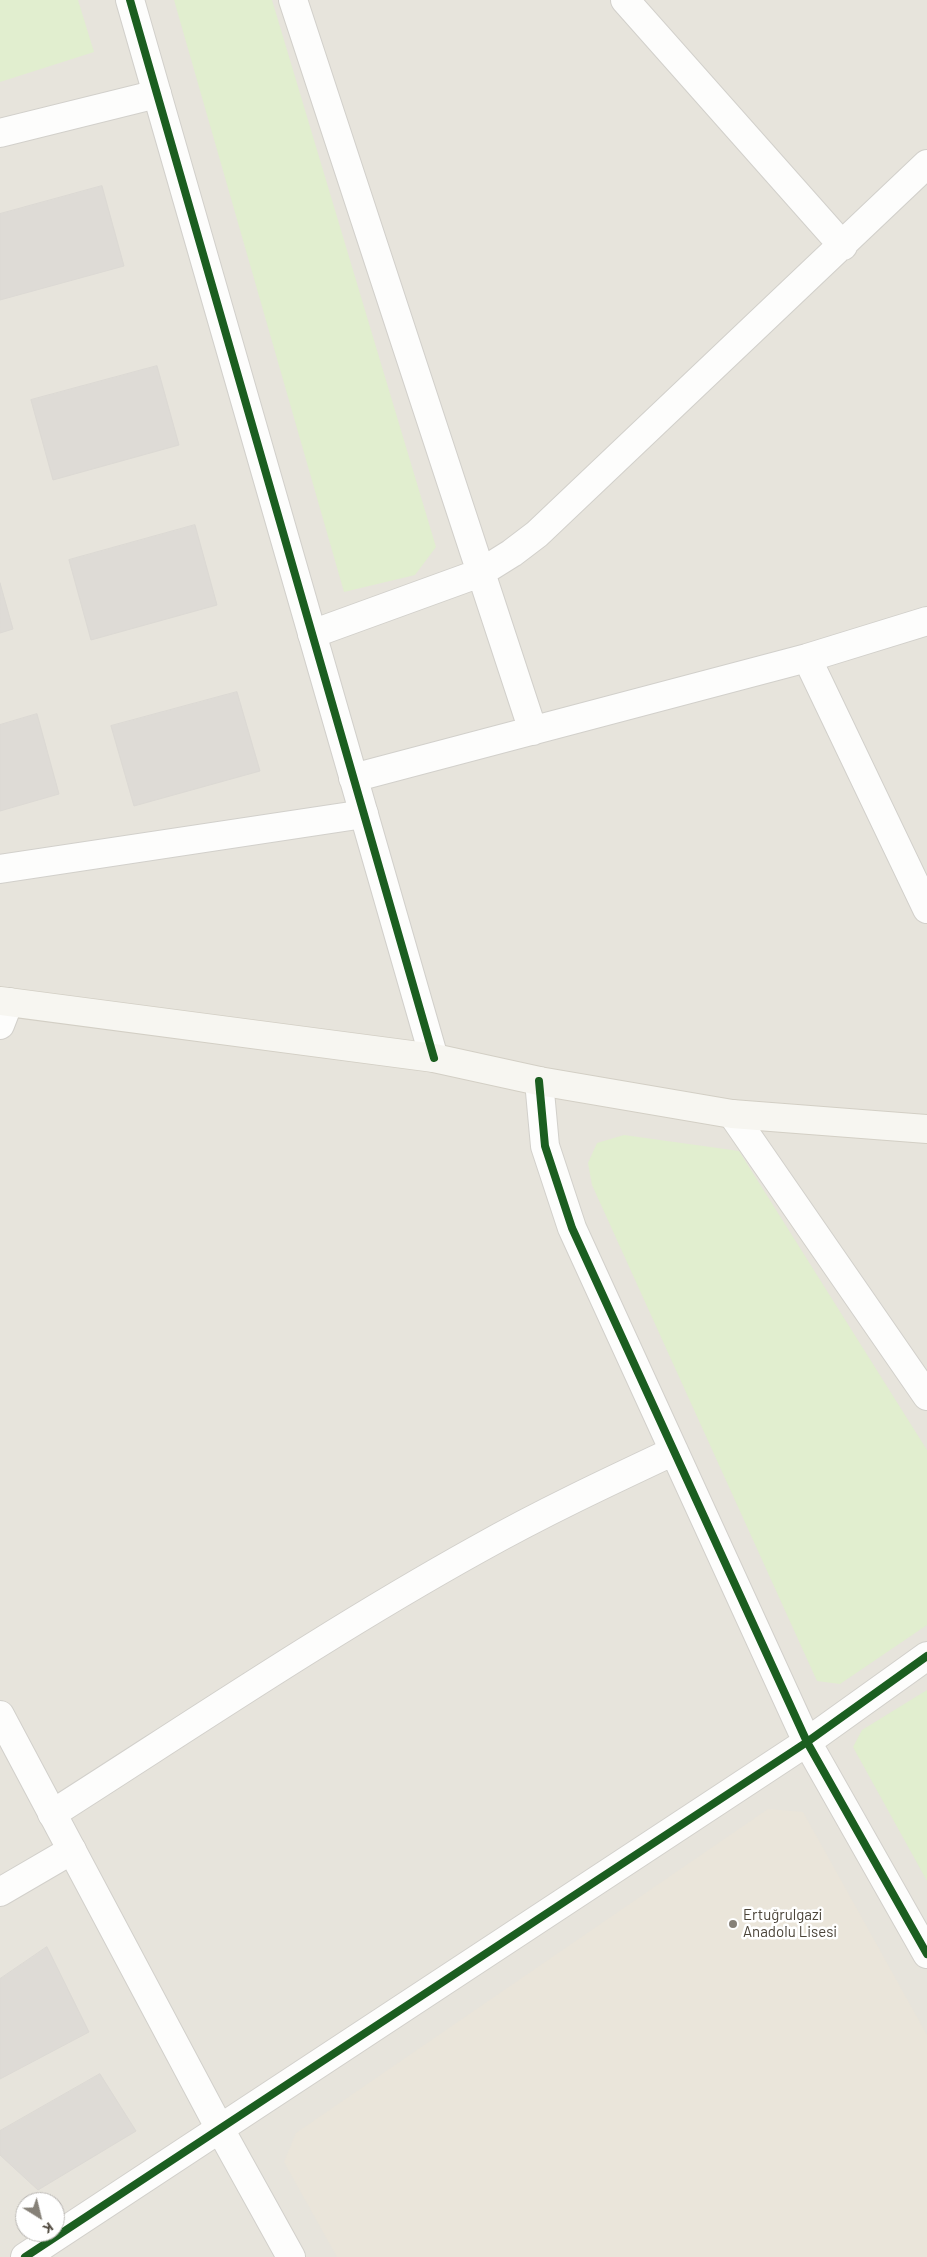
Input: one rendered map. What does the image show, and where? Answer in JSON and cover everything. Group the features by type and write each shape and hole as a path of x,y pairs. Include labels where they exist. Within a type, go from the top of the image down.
{"main road":[{"path":"3,1009 434,1058 539,1081 732,1114 927,1129"}],"street":[{"path":"130,0 434,1058"},
{"path":"293,0 533,730"},
{"path":"625,0 843,246"},
{"path":"0,133 157,94"},
{"path":"312,634 480,573 512,554 537,534 843,246 927,164"},
{"path":"354,778 807,658 927,621"},
{"path":"807,658 927,909"},
{"path":"0,869 364,814"},
{"path":"539,1081 546,1146 572,1228 807,1742 927,1954"},
{"path":"732,1114 927,1396"},
{"path":"52,1814 378,1607 478,1549 574,1498 674,1451"},
{"path":"25,2257 807,1742 927,1656"},
{"path":"0,1716 220,2129 291,2257"},
{"path":"0,1892 72,1850"}],"shaded area":[{"path":"0,0 927,0 927,2257 0,2257"},
{"name":"Ertuğrulgazi Anadolu Lisesi","path":"768,1809 803,1812 927,2035 927,2257 337,2257 284,2162 296,2133"}],"green space":[{"path":"0,0 78,0 94,52 0,82"},
{"path":"174,0 272,0 436,547 415,575 344,592"},
{"path":"624,1135 739,1151 927,1450 927,1625 840,1684 817,1681 592,1185 588,1163 597,1143"},
{"path":"927,1690 927,1881 853,1747 862,1730"}],"building":[{"path":"102,186 124,266 0,300 0,214"},
{"path":"157,366 179,445 53,480 31,400"},
{"path":"195,525 217,605 91,640 69,560"},
{"path":"0,583 13,629 0,633"},
{"path":"237,692 260,771 134,806 111,726"},
{"path":"37,714 59,794 0,811 0,725"},
{"path":"47,1947 89,2032 0,2079 0,1979"},
{"path":"100,2074 136,2131 38,2190 0,2155 0,2131"}],"cycle path":[{"path":"130,0 434,1058"},
{"path":"539,1081 545,1146 572,1228 807,1742 927,1954"},
{"path":"25,2257 807,1742 927,1656"}],"place":[{"name":"Ertuğrulgazi Anadolu Lisesi","path":"733,1924"}]}
